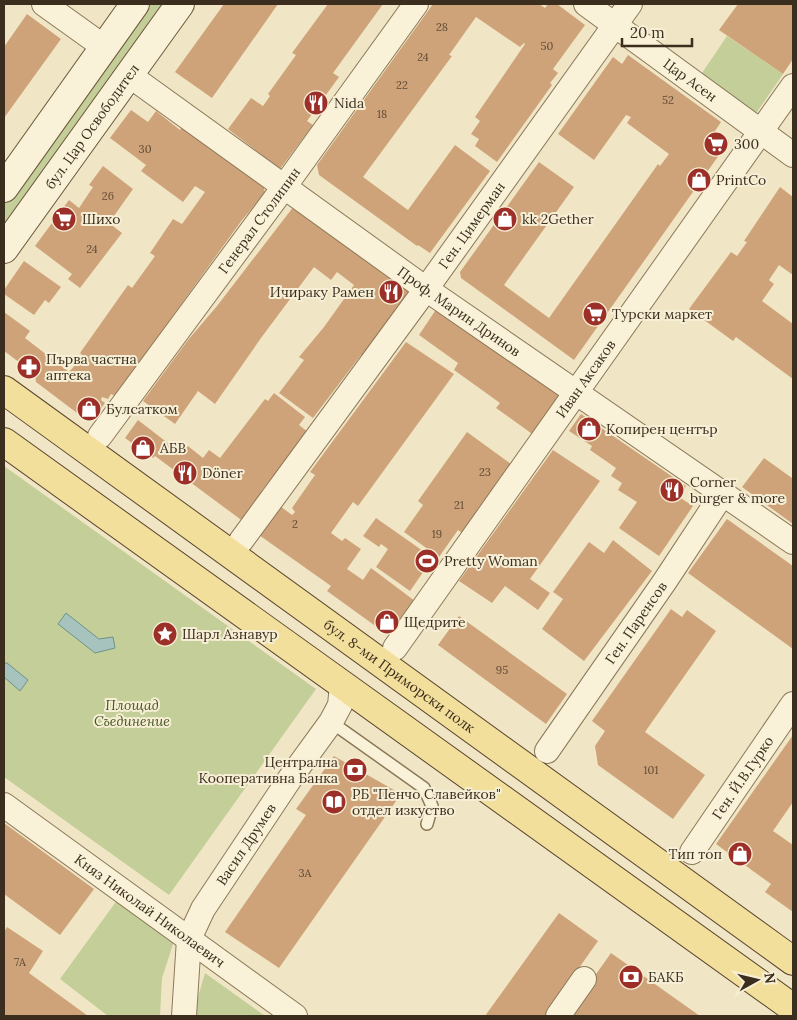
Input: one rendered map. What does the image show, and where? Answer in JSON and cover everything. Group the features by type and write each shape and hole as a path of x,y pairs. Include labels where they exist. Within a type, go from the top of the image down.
{"main road":[{"path":"4,188 135,4"},
{"name":"бул. Цар Освободител","path":"4,249 180,4"},
{"name":"бул. 8-ми Приморски полк","path":"4,390 793,961"},
{"path":"4,442 793,1008"}],"street":[{"path":"44,4 104,47"},
{"name":"Генерал Столипин","path":"100,436 284,187 416,4"},
{"name":"Цар Асен","path":"586,4 793,156"},
{"name":"Ген. Цимерман","path":"241,541 426,289 630,4"},
{"name":"Проф. Марин Дринов","path":"129,75 426,289 793,542"},
{"name":"Иван Аксаков","path":"395,648 793,86"},
{"name":"Ген. Паренсов","path":"547,751 665,581 723,493"},
{"name":"Васил Друмев","path":"184,1016 189,939 203,909 291,777 331,722 340,705 342,685"},
{"name":"Ген. Й.В.Гурко","path":"692,852 793,704"},
{"name":"Княз Николай Николаевич","path":"4,805 295,1016"},
{"path":"558,1016 584,979"}],"lane":[{"path":"331,722 424,788 432,806 427,824"}],"green space":[{"path":"135,4 181,4 4,251 4,187"},
{"path":"727,36 783,74 755,115 700,76"},
{"name":"Площад Съединение","path":"4,466 316,689 169,895 4,777"},
{"path":"123,892 177,932 162,978 160,1016 108,1016 60,979"},
{"path":"205,973 265,1016 196,1016 198,997"}],"water":[{"path":"66,613 99,639 113,637 115,648 95,653 58,624"},
{"path":"4,663 7,663 28,680 20,691 4,677"}],"building":[{"path":"224,4 278,4 212,98 175,72"},
{"path":"328,4 383,4 333,73 339,77 307,121 313,125 280,169 228,129 251,98 263,106 270,96 268,94 296,55 292,53"},
{"path":"433,4 539,4 545,8 548,4 557,4 585,25 553,69 558,73 550,83 552,85 497,162 475,146 479,139 471,134 480,121 475,117 525,44 520,47 476,17 449,55 452,56 363,177 408,210 455,145 490,171 430,253 417,246 319,175 317,165"},
{"path":"738,4 793,4 793,59 783,74 719,30"},
{"path":"27,14 61,39 4,118 4,47"},
{"path":"628,55 721,122 715,131 729,141 574,360 461,278 460,272 539,162 574,187 504,285 549,318 658,164 660,166 669,154 627,123 631,117 626,115 594,160 558,134 613,57 622,64"},
{"path":"131,110 148,122 156,111 180,130 183,125 263,184 265,193 242,220 115,396 111,394 108,399 102,397 101,400 105,403 97,414 81,416 36,382 35,374 4,351 4,312 30,331 25,338 69,372 83,356 80,353 128,285 132,288 155,256 150,253 173,219 182,224 205,192 195,186 183,202 141,171 146,165 110,138"},
{"path":"103,166 133,189 109,223 122,233 80,288 68,279 72,274 35,246 69,200 79,208 93,187 89,185"},
{"path":"780,187 793,197 793,275 779,265 769,280 774,284 762,301 793,324 793,379 736,337 733,341 689,309 731,252 737,256 747,242 744,241"},
{"path":"294,206 408,289 409,296 364,357 361,355 313,418 279,393 304,360 299,357 324,327 354,285 337,272 331,280 314,267 215,404 198,391 175,424 143,401 188,340 217,306"},
{"path":"24,261 61,287 49,303 45,300 34,315 4,294 4,290"},
{"path":"437,308 558,392 560,400 535,436 496,408 500,403 454,370 458,363 419,335"},
{"path":"406,342 454,374 358,506 353,502 331,533 342,541 345,538 361,549 347,569 363,580 371,568 415,601 395,627 381,630 327,591 331,586 259,535 280,506 292,515 295,512 292,508 315,475 310,472"},
{"path":"274,393 305,417 299,425 308,432 262,490 267,494 244,522 155,456 153,458 125,438 138,420 182,454 188,446 203,458 209,450 220,458 265,399 268,401"},
{"path":"581,414 686,486 679,497 693,506 659,556 619,528 637,502 618,490 622,483 611,476 616,468 590,450 592,446 569,431"},
{"path":"467,432 511,464 462,533 458,530 439,557 404,532 423,505 418,501"},
{"path":"553,450 600,481 530,579 550,593 538,610 505,586 492,603 459,581"},
{"path":"764,458 792,478 793,476 793,524 742,487"},
{"path":"376,518 433,558 410,591 376,567 388,549 381,544 379,547 363,536"},
{"path":"727,519 793,566 793,649 688,573"},
{"path":"613,540 652,571 584,661 542,629 563,599 553,592 589,542 604,553"},
{"path":"671,609 682,617 687,610 716,631 645,732 705,775 673,819 598,765 595,746 605,731 592,721"},
{"path":"459,616 567,694 546,724 438,645"},
{"path":"793,735 793,802 773,831 793,845 793,912 765,892 771,884 716,844"},
{"path":"334,756 401,794 279,968 225,932 306,815 296,809"},
{"path":"4,823 94,889 60,935 4,894"},
{"path":"559,913 598,941 545,1016 485,1016"},
{"path":"7,927 43,951 29,973 88,1016 4,1016 4,932"},
{"path":"611,953 700,1016 568,1016"}],"place":[{"name":"Nida","path":"316,103"},
{"name":"300","path":"716,144"},
{"name":"PrintCo","path":"699,180"},
{"name":"Шихо","path":"64,219"},
{"name":"kk 2Gether","path":"505,219"},
{"name":"Ичираку Рамен","path":"391,292"},
{"name":"Турски маркет","path":"595,314"},
{"name":"Първа частна аптека","path":"29,367"},
{"name":"Булсатком","path":"89,409"},
{"name":"Копирен център","path":"589,429"},
{"name":"АБВ","path":"143,448"},
{"name":"Döner","path":"185,473"},
{"name":"Corner burger & more","path":"672,490"},
{"name":"Pretty Woman","path":"427,561"},
{"name":"Щедрите","path":"387,622"},
{"name":"Шарл Азнавур","path":"165,634"},
{"name":"Централна Кооперативна Банка","path":"355,770"},
{"name":"РБ \"Пенчо Славейков\" отдел изкуство","path":"334,802"},
{"name":"Тип топ","path":"740,854"},
{"name":"БАКБ","path":"631,977"}]}
